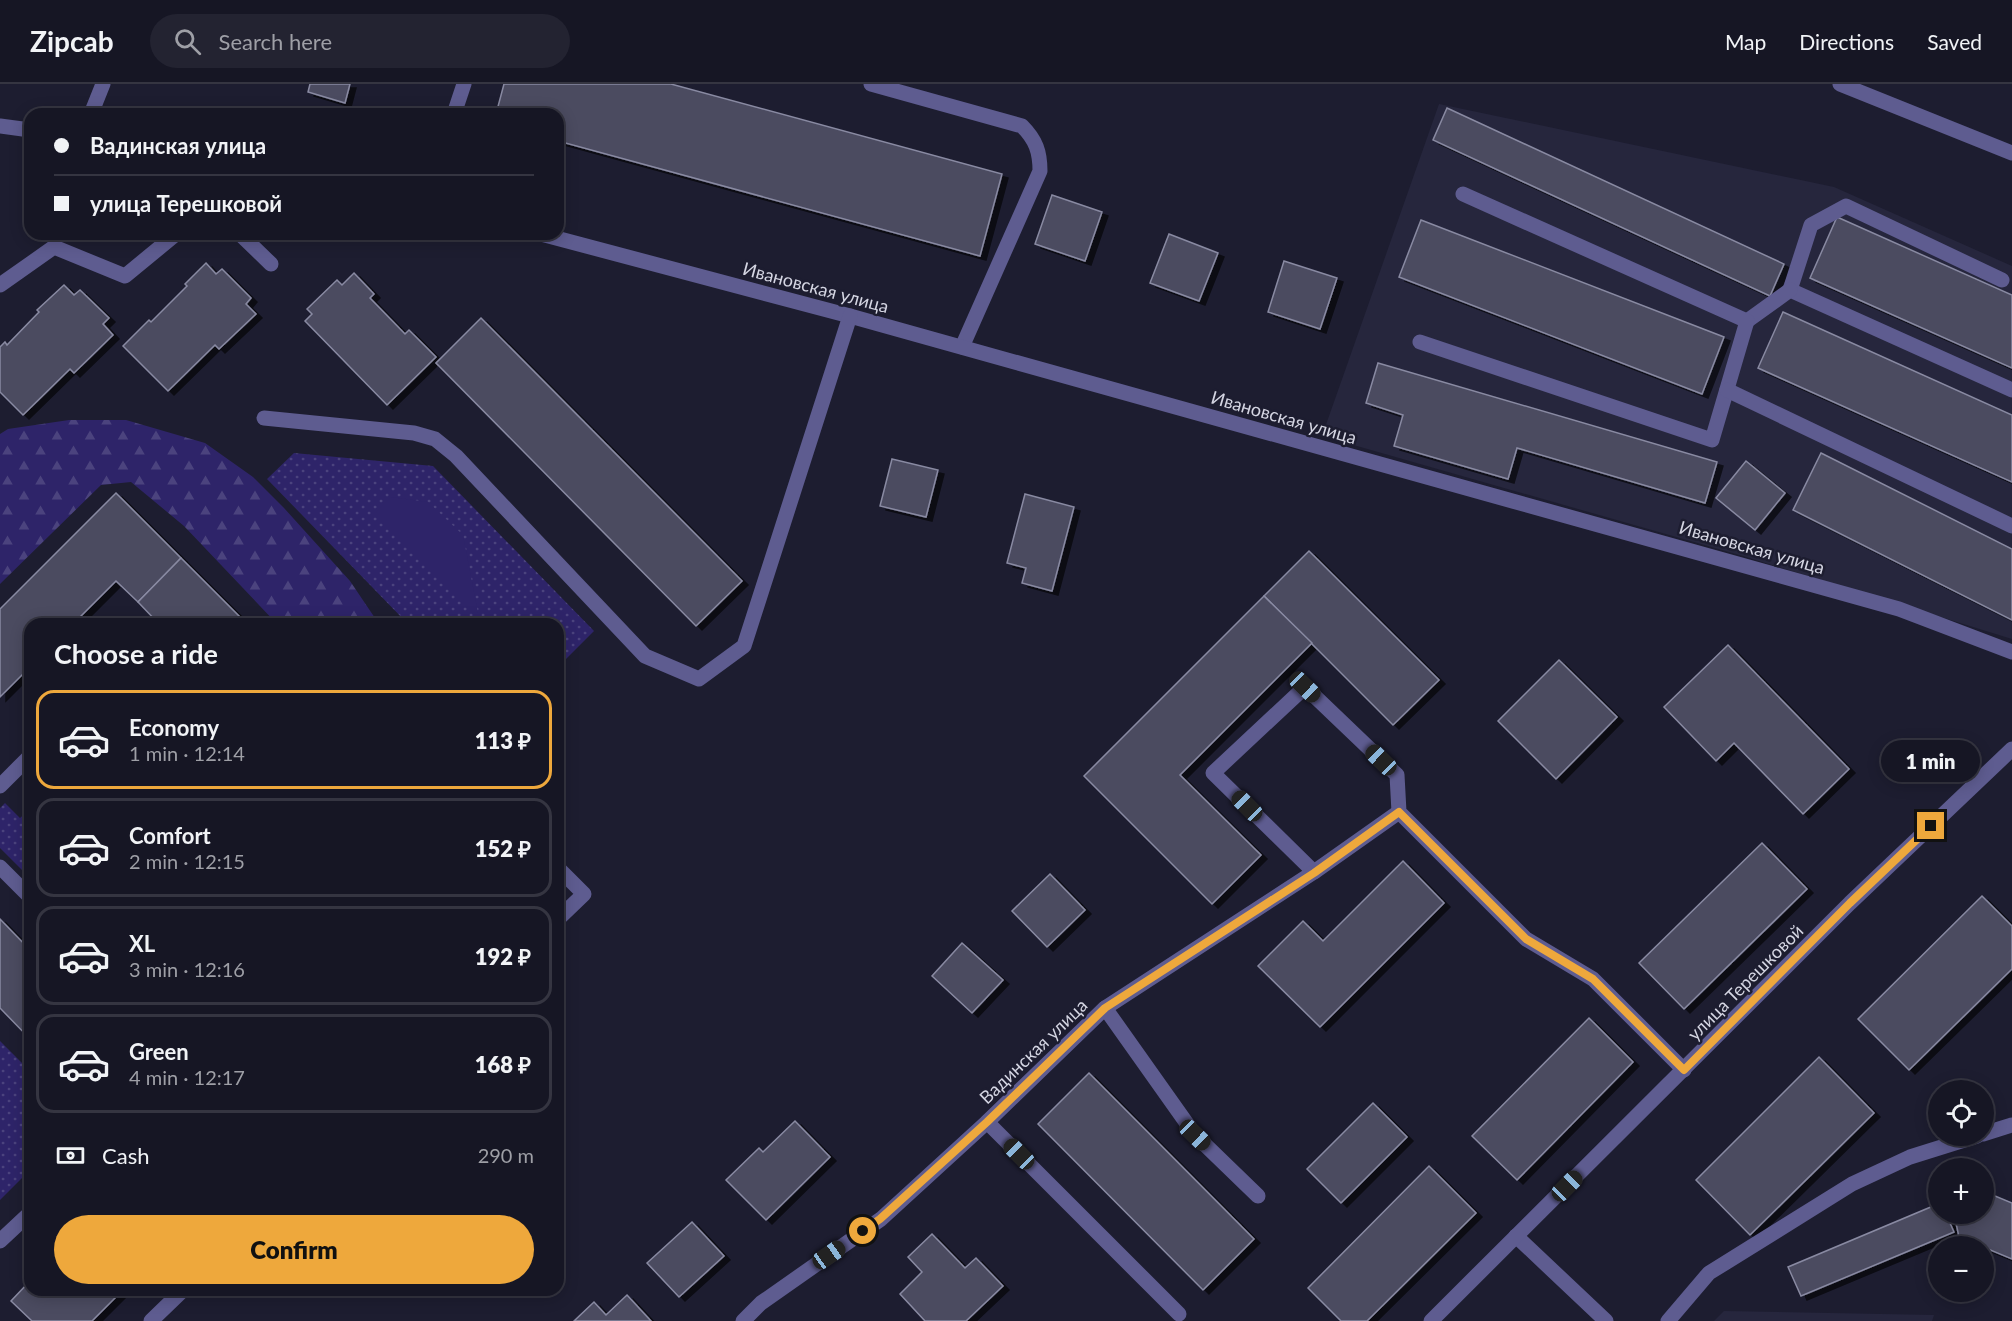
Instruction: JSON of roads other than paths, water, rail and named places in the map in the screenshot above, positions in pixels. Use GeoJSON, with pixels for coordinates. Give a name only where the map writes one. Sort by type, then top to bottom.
{"type":"FeatureCollection","features":[{"type":"Feature","properties":{"kind":"street"},"geometry":{"type":"LineString","coordinates":[[94,108],[103,84]]}},
{"type":"Feature","properties":{"kind":"street"},"geometry":{"type":"LineString","coordinates":[[456,108],[464,84]]}},
{"type":"Feature","properties":{"kind":"street"},"geometry":{"type":"LineString","coordinates":[[871,84],[1023,126],[1032,135],[1040,153],[1040,171],[962,347]]}},
{"type":"Feature","properties":{"kind":"street"},"geometry":{"type":"LineString","coordinates":[[1840,84],[2012,153]]}},
{"type":"Feature","properties":{"kind":"street"},"geometry":{"type":"LineString","coordinates":[[0,126],[24,129]]}},
{"type":"Feature","properties":{"kind":"street"},"geometry":{"type":"LineString","coordinates":[[1463,194],[1747,321]]}},
{"type":"Feature","properties":{"kind":"street"},"geometry":{"type":"LineString","coordinates":[[1420,342],[1712,440],[1747,321],[1790,290],[1811,225],[1846,206],[2002,280]]}},
{"type":"Feature","properties":{"kind":"street"},"geometry":{"type":"LineString","coordinates":[[0,285],[54,247],[125,276],[169,240]]}},
{"type":"Feature","properties":{"kind":"street"},"geometry":{"type":"LineString","coordinates":[[246,240],[271,264]]}},
{"type":"Feature","properties":{"kind":"street","name":"Ивановская улица"},"geometry":{"type":"LineString","coordinates":[[564,240],[850,316],[1899,609],[2012,652]]}},
{"type":"Feature","properties":{"kind":"street"},"geometry":{"type":"LineString","coordinates":[[1790,290],[2012,390]]}},
{"type":"Feature","properties":{"kind":"street"},"geometry":{"type":"LineString","coordinates":[[264,418],[414,433],[435,439],[456,456],[645,656],[699,679],[744,646],[850,316]]}},
{"type":"Feature","properties":{"kind":"street"},"geometry":{"type":"LineString","coordinates":[[1727,390],[2012,526]]}},
{"type":"Feature","properties":{"kind":"street"},"geometry":{"type":"LineString","coordinates":[[1314,873],[1213,773],[1305,687],[1397,775],[1399,812],[1526,939],[1593,979],[1684,1070]]}},
{"type":"Feature","properties":{"kind":"street","name":"улица Терешковой"},"geometry":{"type":"LineString","coordinates":[[1431,1321],[1850,903],[2012,749]]}},
{"type":"Feature","properties":{"kind":"street"},"geometry":{"type":"LineString","coordinates":[[0,786],[24,762]]}},
{"type":"Feature","properties":{"kind":"street","name":"Вадинская улица"},"geometry":{"type":"LineString","coordinates":[[743,1321],[761,1303],[880,1219],[987,1122],[1105,1008],[1314,873],[1399,812]]}},
{"type":"Feature","properties":{"kind":"street"},"geometry":{"type":"LineString","coordinates":[[0,867],[24,891]]}},
{"type":"Feature","properties":{"kind":"street"},"geometry":{"type":"LineString","coordinates":[[564,874],[584,894],[564,913]]}},
{"type":"Feature","properties":{"kind":"street"},"geometry":{"type":"LineString","coordinates":[[1105,1008],[1195,1135],[1258,1196]]}},
{"type":"Feature","properties":{"kind":"street"},"geometry":{"type":"LineString","coordinates":[[987,1122],[1179,1314]]}},
{"type":"Feature","properties":{"kind":"street"},"geometry":{"type":"LineString","coordinates":[[1994,1131],[2012,1125]]}},
{"type":"Feature","properties":{"kind":"street"},"geometry":{"type":"LineString","coordinates":[[1668,1321],[1709,1273],[1852,1184],[1910,1157],[1945,1146]]}},
{"type":"Feature","properties":{"kind":"street"},"geometry":{"type":"LineString","coordinates":[[0,1241],[24,1219]]}},
{"type":"Feature","properties":{"kind":"street"},"geometry":{"type":"LineString","coordinates":[[1516,1236],[1606,1321]]}},
{"type":"Feature","properties":{"kind":"street"},"geometry":{"type":"LineString","coordinates":[[151,1321],[177,1296]]}}]}
